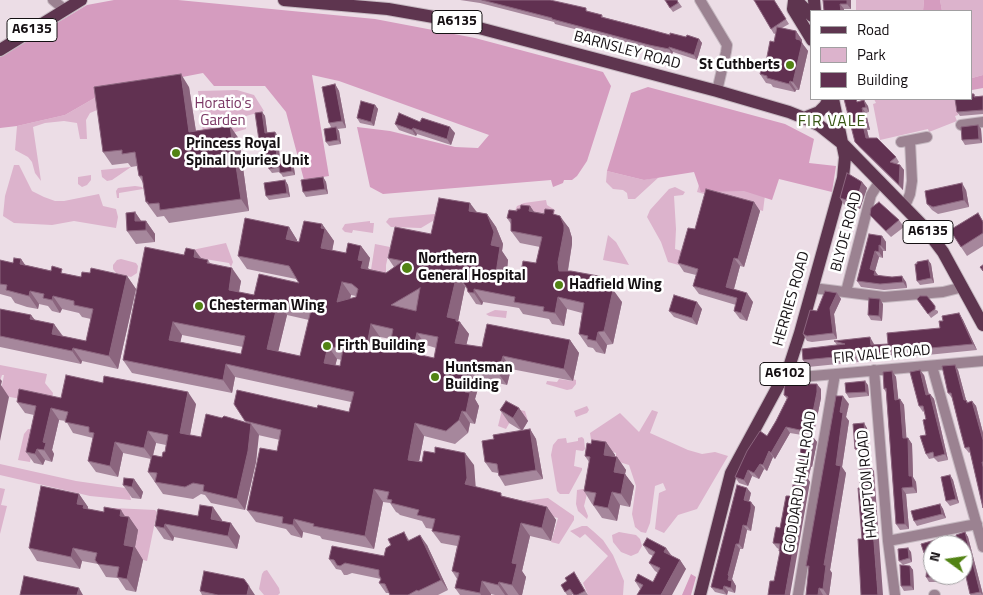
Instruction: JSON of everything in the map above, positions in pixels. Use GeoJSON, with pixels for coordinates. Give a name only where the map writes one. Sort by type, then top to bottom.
{"type":"FeatureCollection","features":[{"type":"Feature","properties":{"kind":"main road","name":"A6135"},"geometry":{"type":"LineString","coordinates":[[0,50],[81,0]]}},
{"type":"Feature","properties":{"kind":"main road","name":"BARNSLEY ROAD"},"geometry":{"type":"LineString","coordinates":[[284,0],[365,3],[445,19],[717,91],[804,118],[820,126],[844,145],[924,227],[943,252],[983,325]]}},
{"type":"Feature","properties":{"kind":"main road"},"geometry":{"type":"LineString","coordinates":[[810,14],[794,0],[793,9],[810,37]]}},
{"type":"Feature","properties":{"kind":"main road"},"geometry":{"type":"LineString","coordinates":[[804,118],[819,112],[830,100]]}},
{"type":"Feature","properties":{"kind":"main road","name":"A6102"},"geometry":{"type":"LineString","coordinates":[[831,100],[844,145]]}},
{"type":"Feature","properties":{"kind":"main road","name":"HERRIES ROAD"},"geometry":{"type":"LineString","coordinates":[[700,595],[731,473],[784,376],[800,333],[844,172],[844,145]]}},
{"type":"Feature","properties":{"kind":"street"},"geometry":{"type":"LineString","coordinates":[[53,0],[65,10]]}},
{"type":"Feature","properties":{"kind":"street"},"geometry":{"type":"LineString","coordinates":[[700,0],[726,45],[717,91]]}},
{"type":"Feature","properties":{"kind":"street"},"geometry":{"type":"LineString","coordinates":[[961,125],[983,122]]}},
{"type":"Feature","properties":{"kind":"street"},"geometry":{"type":"LineString","coordinates":[[905,206],[910,194],[912,181],[906,141],[927,138]]}},
{"type":"Feature","properties":{"kind":"street","name":"BLYDE ROAD"},"geometry":{"type":"LineString","coordinates":[[846,292],[871,195],[880,181]]}},
{"type":"Feature","properties":{"kind":"street"},"geometry":{"type":"LineString","coordinates":[[813,288],[870,296],[901,296],[954,290],[963,287]]}},
{"type":"Feature","properties":{"kind":"street","name":"FIR VALE ROAD"},"geometry":{"type":"LineString","coordinates":[[784,376],[790,378],[983,361]]}},
{"type":"Feature","properties":{"kind":"street"},"geometry":{"type":"LineString","coordinates":[[932,366],[983,546]]}},
{"type":"Feature","properties":{"kind":"street","name":"HAMPTON ROAD"},"geometry":{"type":"LineString","coordinates":[[874,370],[888,541],[895,595]]}},
{"type":"Feature","properties":{"kind":"street","name":"GODDARD HALL ROAD"},"geometry":{"type":"LineString","coordinates":[[798,595],[835,374]]}},
{"type":"Feature","properties":{"kind":"street"},"geometry":{"type":"LineString","coordinates":[[888,541],[977,524]]}},
{"type":"Feature","properties":{"kind":"green space"},"geometry":{"type":"Polygon","coordinates":[[[856,0],[924,0],[923,10],[856,10],[856,0]]]}},
{"type":"Feature","properties":{"kind":"green space"},"geometry":{"type":"Polygon","coordinates":[[[940,0],[983,0],[983,75],[973,78],[973,10],[942,10],[940,0]]]}},
{"type":"Feature","properties":{"kind":"green space","name":"Horatio's Garden"},"geometry":{"type":"Polygon","coordinates":[[[237,90],[254,95],[264,111],[246,116],[246,129],[204,141],[198,91],[237,90]]]}},
{"type":"Feature","properties":{"kind":"green space"},"geometry":{"type":"Polygon","coordinates":[[[105,92],[102,108],[90,113],[86,120],[87,139],[80,139],[77,123],[64,121],[45,123],[33,127],[41,181],[28,157],[15,150],[17,126],[65,115],[105,92]]]}},
{"type":"Feature","properties":{"kind":"green space"},"geometry":{"type":"Polygon","coordinates":[[[874,100],[957,100],[958,115],[955,116],[957,121],[929,132],[928,129],[880,140],[873,104],[876,103],[874,100]]]}},
{"type":"Feature","properties":{"kind":"green space"},"geometry":{"type":"Polygon","coordinates":[[[14,165],[19,165],[32,191],[55,201],[99,194],[103,206],[116,209],[118,217],[116,228],[74,221],[52,225],[14,223],[3,216],[5,196],[14,165]]]}},
{"type":"Feature","properties":{"kind":"green space"},"geometry":{"type":"Polygon","coordinates":[[[131,167],[112,180],[107,181],[102,177],[101,170],[131,167]]]}},
{"type":"Feature","properties":{"kind":"green space"},"geometry":{"type":"Polygon","coordinates":[[[607,171],[644,180],[659,177],[635,199],[628,199],[627,193],[623,190],[613,189],[606,182],[607,171]]]}},
{"type":"Feature","properties":{"kind":"green space"},"geometry":{"type":"Polygon","coordinates":[[[91,175],[91,180],[87,185],[82,187],[78,184],[78,177],[91,175]]]}},
{"type":"Feature","properties":{"kind":"green space"},"geometry":{"type":"Polygon","coordinates":[[[699,185],[766,187],[763,211],[697,192],[699,185]]]}},
{"type":"Feature","properties":{"kind":"green space"},"geometry":{"type":"Polygon","coordinates":[[[142,187],[143,189],[119,193],[119,198],[117,198],[116,191],[118,188],[142,187]]]}},
{"type":"Feature","properties":{"kind":"green space"},"geometry":{"type":"Polygon","coordinates":[[[675,187],[685,192],[683,195],[674,196],[675,249],[685,252],[682,266],[668,262],[661,242],[647,217],[650,210],[669,189],[675,187]]]}},
{"type":"Feature","properties":{"kind":"green space"},"geometry":{"type":"Polygon","coordinates":[[[546,200],[547,205],[555,210],[552,225],[514,213],[517,206],[524,203],[546,200]]]}},
{"type":"Feature","properties":{"kind":"green space"},"geometry":{"type":"Polygon","coordinates":[[[446,213],[421,228],[391,227],[386,222],[389,218],[446,213]]]}},
{"type":"Feature","properties":{"kind":"green space"},"geometry":{"type":"Polygon","coordinates":[[[370,221],[370,223],[374,223],[373,233],[353,230],[352,233],[345,232],[342,229],[345,224],[370,221]]]}},
{"type":"Feature","properties":{"kind":"green space"},"geometry":{"type":"Polygon","coordinates":[[[608,235],[616,242],[629,265],[603,260],[608,235]]]}},
{"type":"Feature","properties":{"kind":"green space"},"geometry":{"type":"Polygon","coordinates":[[[226,243],[233,262],[231,267],[229,263],[199,258],[192,250],[226,243]]]}},
{"type":"Feature","properties":{"kind":"green space"},"geometry":{"type":"Polygon","coordinates":[[[375,244],[390,247],[386,274],[371,270],[375,244]]]}},
{"type":"Feature","properties":{"kind":"green space"},"geometry":{"type":"Polygon","coordinates":[[[121,259],[136,263],[138,266],[137,273],[131,277],[116,273],[113,265],[117,260],[121,259]]]}},
{"type":"Feature","properties":{"kind":"green space"},"geometry":{"type":"Polygon","coordinates":[[[495,310],[507,311],[506,318],[486,314],[495,310]]]}},
{"type":"Feature","properties":{"kind":"green space"},"geometry":{"type":"Polygon","coordinates":[[[0,365],[47,374],[45,383],[53,393],[51,405],[0,395],[4,375],[2,375],[0,381],[0,365]]]}},
{"type":"Feature","properties":{"kind":"green space"},"geometry":{"type":"Polygon","coordinates":[[[559,379],[573,381],[573,379],[576,380],[576,384],[572,389],[567,390],[546,384],[547,381],[557,382],[559,379]]]}},
{"type":"Feature","properties":{"kind":"green space"},"geometry":{"type":"Polygon","coordinates":[[[587,406],[589,410],[587,413],[576,417],[574,411],[587,406]]]}},
{"type":"Feature","properties":{"kind":"green space"},"geometry":{"type":"Polygon","coordinates":[[[506,407],[525,411],[528,421],[515,413],[506,429],[498,426],[502,410],[506,407]]]}},
{"type":"Feature","properties":{"kind":"green space"},"geometry":{"type":"Polygon","coordinates":[[[652,410],[658,412],[650,433],[688,450],[702,454],[715,452],[728,456],[697,509],[678,515],[664,533],[655,529],[659,493],[666,490],[663,483],[655,486],[650,523],[646,533],[641,532],[635,527],[632,514],[636,486],[629,465],[616,461],[616,453],[592,446],[590,433],[620,413],[639,432],[652,410]]]}},
{"type":"Feature","properties":{"kind":"green space"},"geometry":{"type":"Polygon","coordinates":[[[28,429],[36,430],[30,462],[18,460],[24,434],[28,429]]]}},
{"type":"Feature","properties":{"kind":"green space"},"geometry":{"type":"Polygon","coordinates":[[[582,437],[585,449],[583,451],[576,450],[574,466],[582,468],[582,470],[569,494],[560,494],[557,491],[551,455],[553,445],[558,439],[566,438],[567,443],[578,441],[578,438],[582,437]]]}},
{"type":"Feature","properties":{"kind":"green space"},"geometry":{"type":"Polygon","coordinates":[[[0,464],[76,481],[125,488],[131,500],[90,496],[0,475],[0,464]]]}},
{"type":"Feature","properties":{"kind":"green space"},"geometry":{"type":"Polygon","coordinates":[[[0,488],[5,489],[1,505],[7,506],[0,534],[0,488]]]}},
{"type":"Feature","properties":{"kind":"green space"},"geometry":{"type":"Polygon","coordinates":[[[577,490],[586,490],[587,494],[584,506],[588,516],[587,519],[578,511],[576,504],[577,490]]]}},
{"type":"Feature","properties":{"kind":"green space"},"geometry":{"type":"Polygon","coordinates":[[[548,498],[574,516],[574,520],[559,544],[551,542],[558,518],[520,509],[522,501],[548,498]]]}},
{"type":"Feature","properties":{"kind":"green space"},"geometry":{"type":"Polygon","coordinates":[[[113,508],[155,510],[157,512],[147,561],[133,557],[111,519],[113,508]]]}},
{"type":"Feature","properties":{"kind":"green space"},"geometry":{"type":"Polygon","coordinates":[[[587,526],[603,540],[613,555],[624,581],[623,595],[588,595],[583,583],[608,556],[585,534],[580,538],[570,531],[587,526]]]}},
{"type":"Feature","properties":{"kind":"green space"},"geometry":{"type":"Polygon","coordinates":[[[619,532],[636,535],[640,539],[642,546],[638,553],[631,556],[621,552],[613,542],[612,535],[619,532]]]}},
{"type":"Feature","properties":{"kind":"green space"},"geometry":{"type":"Polygon","coordinates":[[[267,570],[279,588],[280,593],[278,595],[264,595],[259,589],[262,574],[267,570]]]}},
{"type":"Feature","properties":{"kind":"shaded area"},"geometry":{"type":"Polygon","coordinates":[[[114,0],[178,0],[375,19],[475,38],[603,72],[611,86],[587,161],[572,180],[564,180],[563,183],[553,187],[551,180],[383,194],[370,187],[357,127],[390,131],[455,147],[478,148],[489,135],[339,81],[312,75],[329,176],[304,180],[286,112],[265,86],[214,86],[203,73],[105,92],[65,115],[0,128],[0,57],[87,5],[114,0]]]}},
{"type":"Feature","properties":{"kind":"shaded area"},"geometry":{"type":"Polygon","coordinates":[[[924,0],[940,0],[942,10],[923,10],[924,0]]]}},
{"type":"Feature","properties":{"kind":"shaded area"},"geometry":{"type":"Polygon","coordinates":[[[983,75],[983,88],[973,90],[973,78],[983,75]]]}},
{"type":"Feature","properties":{"kind":"shaded area"},"geometry":{"type":"Polygon","coordinates":[[[648,87],[785,124],[814,139],[809,163],[836,166],[832,192],[779,179],[772,200],[744,191],[701,192],[694,172],[644,180],[607,171],[631,93],[648,87]]]}},
{"type":"Feature","properties":{"kind":"shaded area"},"geometry":{"type":"Polygon","coordinates":[[[691,574],[696,577],[691,595],[682,595],[691,574]]]}},
{"type":"Feature","properties":{"kind":"building"},"geometry":{"type":"Polygon","coordinates":[[[482,0],[550,0],[586,8],[586,11],[602,15],[601,17],[670,35],[670,33],[686,37],[687,35],[699,39],[694,55],[669,47],[669,49],[649,45],[482,0]]]}},
{"type":"Feature","properties":{"kind":"building"},"geometry":{"type":"Polygon","coordinates":[[[665,0],[677,0],[678,3],[670,8],[665,0]]]}},
{"type":"Feature","properties":{"kind":"building"},"geometry":{"type":"Polygon","coordinates":[[[754,0],[774,0],[786,19],[771,29],[754,0]]]}},
{"type":"Feature","properties":{"kind":"building"},"geometry":{"type":"Polygon","coordinates":[[[823,0],[847,0],[847,4],[840,4],[841,10],[824,10],[823,0]]]}},
{"type":"Feature","properties":{"kind":"building","name":"St Cuthberts"},"geometry":{"type":"Polygon","coordinates":[[[777,27],[796,31],[796,39],[802,43],[793,82],[790,81],[789,84],[760,74],[762,66],[765,67],[770,41],[774,42],[777,27]]]}},
{"type":"Feature","properties":{"kind":"building","name":"Princess Royal Spinal Injuries Unit"},"geometry":{"type":"Polygon","coordinates":[[[181,74],[189,132],[230,126],[241,199],[160,210],[159,203],[148,204],[146,202],[142,176],[139,176],[135,152],[122,154],[122,150],[103,152],[94,87],[181,74]]]}},
{"type":"Feature","properties":{"kind":"building"},"geometry":{"type":"Polygon","coordinates":[[[335,84],[342,121],[329,123],[322,87],[335,84]]]}},
{"type":"Feature","properties":{"kind":"building"},"geometry":{"type":"Polygon","coordinates":[[[973,94],[974,97],[983,96],[983,110],[957,112],[955,100],[973,100],[973,94]]]}},
{"type":"Feature","properties":{"kind":"building"},"geometry":{"type":"Polygon","coordinates":[[[844,100],[856,100],[857,102],[864,100],[866,107],[862,108],[866,125],[863,125],[866,138],[877,138],[896,157],[890,162],[900,165],[899,185],[855,142],[844,100]]]}},
{"type":"Feature","properties":{"kind":"building"},"geometry":{"type":"Polygon","coordinates":[[[361,101],[375,105],[371,122],[357,118],[361,101]]]}},
{"type":"Feature","properties":{"kind":"building"},"geometry":{"type":"Polygon","coordinates":[[[262,112],[265,133],[275,132],[277,159],[290,157],[292,171],[280,173],[279,167],[269,169],[265,147],[260,147],[255,113],[262,112]]]}},
{"type":"Feature","properties":{"kind":"building"},"geometry":{"type":"Polygon","coordinates":[[[399,113],[420,122],[422,118],[450,127],[447,139],[395,124],[399,113]]]}},
{"type":"Feature","properties":{"kind":"building"},"geometry":{"type":"Polygon","coordinates":[[[978,125],[979,139],[962,140],[961,127],[978,125]]]}},
{"type":"Feature","properties":{"kind":"building"},"geometry":{"type":"Polygon","coordinates":[[[336,127],[338,140],[326,142],[324,129],[336,127]]]}},
{"type":"Feature","properties":{"kind":"building"},"geometry":{"type":"Polygon","coordinates":[[[847,173],[862,182],[856,203],[840,198],[847,173]]]}},
{"type":"Feature","properties":{"kind":"building"},"geometry":{"type":"Polygon","coordinates":[[[323,177],[325,189],[303,192],[301,180],[323,177]]]}},
{"type":"Feature","properties":{"kind":"building"},"geometry":{"type":"Polygon","coordinates":[[[285,180],[287,193],[266,196],[264,183],[285,180]]]}},
{"type":"Feature","properties":{"kind":"building"},"geometry":{"type":"Polygon","coordinates":[[[962,183],[964,200],[933,207],[927,204],[925,191],[962,183]]]}},
{"type":"Feature","properties":{"kind":"building"},"geometry":{"type":"Polygon","coordinates":[[[706,189],[754,202],[738,259],[734,258],[726,287],[747,293],[741,313],[734,311],[737,298],[693,286],[698,269],[678,263],[688,228],[695,229],[706,189]]]}},
{"type":"Feature","properties":{"kind":"building"},"geometry":{"type":"Polygon","coordinates":[[[439,198],[470,203],[469,211],[487,214],[494,232],[491,245],[500,247],[496,273],[520,277],[523,261],[536,263],[542,237],[511,231],[511,219],[507,218],[509,210],[517,211],[521,205],[530,206],[529,211],[544,214],[545,209],[554,210],[553,214],[560,216],[564,225],[558,262],[559,271],[571,271],[604,277],[613,290],[604,331],[598,332],[596,341],[587,339],[588,336],[579,334],[584,303],[558,297],[555,313],[543,311],[544,307],[514,302],[515,297],[474,289],[474,293],[468,292],[457,274],[447,317],[460,322],[455,343],[482,347],[487,324],[570,340],[564,369],[503,356],[498,373],[484,370],[474,372],[471,375],[465,392],[470,393],[466,412],[462,411],[459,420],[446,431],[415,423],[408,460],[422,462],[424,451],[435,453],[435,447],[465,453],[467,478],[465,484],[501,493],[501,496],[547,507],[542,528],[521,523],[512,563],[517,564],[512,585],[499,582],[498,585],[482,581],[480,593],[455,588],[459,573],[452,571],[460,536],[432,531],[435,519],[417,515],[419,510],[391,503],[392,500],[387,499],[389,492],[374,489],[365,536],[313,526],[314,524],[294,519],[293,525],[282,523],[283,517],[247,510],[260,448],[277,451],[281,430],[245,421],[234,404],[237,390],[317,408],[318,405],[349,412],[354,392],[226,364],[223,380],[123,360],[145,247],[184,255],[186,248],[195,250],[194,257],[208,260],[207,263],[232,268],[229,290],[254,295],[259,274],[299,283],[289,266],[238,256],[245,218],[289,227],[286,239],[299,242],[304,221],[322,224],[321,228],[325,229],[321,248],[346,253],[348,243],[361,246],[358,260],[363,261],[361,268],[386,273],[403,261],[388,258],[395,227],[431,234],[439,198]],[[342,282],[337,302],[356,297],[358,289],[352,284],[342,282]],[[420,288],[391,305],[416,311],[420,288]],[[278,302],[267,349],[300,356],[311,310],[278,302]],[[173,322],[169,340],[241,354],[245,336],[173,322]],[[371,324],[367,345],[389,350],[393,329],[371,324]],[[417,333],[412,353],[434,358],[438,337],[417,333]],[[328,346],[324,363],[340,366],[343,349],[328,346]]]}},
{"type":"Feature","properties":{"kind":"building"},"geometry":{"type":"Polygon","coordinates":[[[879,202],[899,220],[886,231],[870,215],[871,208],[879,202]]]}},
{"type":"Feature","properties":{"kind":"building"},"geometry":{"type":"Polygon","coordinates":[[[135,212],[135,221],[146,221],[146,230],[127,231],[126,213],[135,212]]]}},
{"type":"Feature","properties":{"kind":"building"},"geometry":{"type":"Polygon","coordinates":[[[978,213],[983,222],[983,233],[961,247],[950,230],[978,213]]]}},
{"type":"Feature","properties":{"kind":"building"},"geometry":{"type":"Polygon","coordinates":[[[869,234],[882,236],[879,252],[875,251],[870,269],[875,271],[874,275],[902,276],[903,282],[880,284],[857,281],[869,234]]]}},
{"type":"Feature","properties":{"kind":"building"},"geometry":{"type":"Polygon","coordinates":[[[14,258],[21,259],[20,264],[51,271],[52,266],[62,269],[61,273],[81,277],[82,272],[90,273],[91,268],[127,276],[109,356],[73,348],[72,351],[0,336],[0,309],[31,315],[30,319],[54,324],[52,334],[86,341],[93,309],[74,305],[74,301],[53,296],[52,300],[43,298],[44,294],[30,291],[29,296],[6,290],[7,285],[0,284],[0,260],[13,263],[14,258]]]}},
{"type":"Feature","properties":{"kind":"building"},"geometry":{"type":"Polygon","coordinates":[[[928,260],[931,278],[917,281],[915,264],[928,260]]]}},
{"type":"Feature","properties":{"kind":"building"},"geometry":{"type":"Polygon","coordinates":[[[825,291],[837,293],[830,308],[833,333],[807,336],[803,334],[810,310],[817,311],[825,291]]]}},
{"type":"Feature","properties":{"kind":"building"},"geometry":{"type":"Polygon","coordinates":[[[674,295],[697,302],[692,318],[669,311],[674,295]]]}},
{"type":"Feature","properties":{"kind":"building"},"geometry":{"type":"Polygon","coordinates":[[[920,296],[927,296],[935,306],[935,309],[928,314],[917,299],[920,296]]]}},
{"type":"Feature","properties":{"kind":"building"},"geometry":{"type":"Polygon","coordinates":[[[869,298],[880,299],[879,316],[868,315],[869,298]]]}},
{"type":"Feature","properties":{"kind":"building"},"geometry":{"type":"Polygon","coordinates":[[[959,313],[973,344],[803,360],[802,349],[845,344],[834,341],[870,337],[871,345],[888,344],[887,333],[940,328],[939,321],[943,321],[942,316],[959,313]]]}},
{"type":"Feature","properties":{"kind":"building"},"geometry":{"type":"Polygon","coordinates":[[[955,365],[964,400],[967,403],[972,401],[983,440],[983,508],[969,447],[965,448],[951,393],[948,393],[942,366],[955,365]]]}},
{"type":"Feature","properties":{"kind":"building"},"geometry":{"type":"Polygon","coordinates":[[[920,370],[926,395],[930,394],[945,454],[934,457],[933,452],[926,454],[920,436],[926,435],[923,420],[926,419],[923,406],[919,406],[910,372],[920,370]]]}},
{"type":"Feature","properties":{"kind":"building"},"geometry":{"type":"Polygon","coordinates":[[[892,371],[895,400],[900,399],[903,438],[908,438],[909,476],[912,476],[913,487],[902,488],[905,524],[896,524],[886,388],[884,389],[883,372],[892,371]]]}},
{"type":"Feature","properties":{"kind":"building"},"geometry":{"type":"Polygon","coordinates":[[[66,375],[103,383],[104,376],[188,392],[180,433],[201,437],[206,414],[222,418],[224,416],[251,424],[248,451],[237,499],[203,491],[204,485],[193,483],[185,487],[155,482],[157,473],[148,472],[152,455],[162,457],[163,452],[165,452],[168,435],[148,431],[144,448],[115,442],[110,466],[88,461],[94,433],[89,432],[89,427],[65,422],[68,412],[51,408],[43,442],[46,443],[44,450],[37,449],[35,454],[26,452],[36,406],[17,402],[19,389],[61,398],[66,375]]]}},
{"type":"Feature","properties":{"kind":"building"},"geometry":{"type":"Polygon","coordinates":[[[794,380],[795,384],[817,384],[809,432],[786,427],[771,453],[769,451],[763,465],[760,464],[754,473],[748,470],[744,480],[735,477],[747,451],[760,431],[767,436],[776,421],[788,397],[784,395],[785,381],[794,380]]]}},
{"type":"Feature","properties":{"kind":"building"},"geometry":{"type":"Polygon","coordinates":[[[865,381],[866,392],[846,393],[845,383],[865,381]]]}},
{"type":"Feature","properties":{"kind":"building"},"geometry":{"type":"Polygon","coordinates":[[[836,396],[843,396],[840,412],[843,413],[836,465],[841,466],[824,565],[826,565],[823,589],[819,588],[818,595],[806,595],[809,566],[806,566],[836,396]]]}},
{"type":"Feature","properties":{"kind":"building"},"geometry":{"type":"Polygon","coordinates":[[[506,401],[519,408],[513,418],[500,410],[506,401]]]}},
{"type":"Feature","properties":{"kind":"building"},"geometry":{"type":"Polygon","coordinates":[[[864,423],[866,448],[855,449],[853,424],[864,423]]]}},
{"type":"Feature","properties":{"kind":"building"},"geometry":{"type":"Polygon","coordinates":[[[530,429],[536,470],[499,476],[497,464],[485,462],[482,441],[494,439],[493,435],[530,429]]]}},
{"type":"Feature","properties":{"kind":"building"},"geometry":{"type":"Polygon","coordinates":[[[802,435],[812,436],[808,461],[803,476],[806,477],[785,595],[768,595],[770,581],[774,581],[780,551],[780,544],[773,543],[776,527],[780,528],[786,496],[791,496],[796,469],[799,469],[802,435]]]}},
{"type":"Feature","properties":{"kind":"building"},"geometry":{"type":"Polygon","coordinates":[[[592,440],[606,442],[604,455],[617,457],[614,472],[625,474],[621,494],[612,492],[608,508],[593,505],[596,493],[584,491],[590,457],[585,456],[587,443],[591,444],[592,440]]]}},
{"type":"Feature","properties":{"kind":"building"},"geometry":{"type":"Polygon","coordinates":[[[868,463],[878,595],[861,595],[858,539],[862,539],[858,488],[860,488],[859,464],[868,463]]]}},
{"type":"Feature","properties":{"kind":"building"},"geometry":{"type":"Polygon","coordinates":[[[950,475],[956,499],[946,501],[941,477],[950,475]]]}},
{"type":"Feature","properties":{"kind":"building"},"geometry":{"type":"Polygon","coordinates":[[[124,478],[134,479],[132,487],[123,485],[124,478]]]}},
{"type":"Feature","properties":{"kind":"building"},"geometry":{"type":"Polygon","coordinates":[[[737,485],[747,488],[744,500],[751,502],[751,509],[747,526],[743,525],[739,544],[736,544],[728,575],[728,580],[732,581],[731,588],[724,586],[723,590],[711,587],[737,485]]]}},
{"type":"Feature","properties":{"kind":"building"},"geometry":{"type":"Polygon","coordinates":[[[41,486],[79,494],[77,504],[84,505],[83,508],[104,512],[104,507],[121,510],[120,516],[129,517],[124,545],[134,547],[127,579],[117,577],[119,567],[98,564],[95,560],[97,553],[73,548],[71,557],[29,548],[41,486]]]}},
{"type":"Feature","properties":{"kind":"building"},"geometry":{"type":"Polygon","coordinates":[[[940,504],[942,514],[914,521],[911,511],[940,504]]]}},
{"type":"Feature","properties":{"kind":"building"},"geometry":{"type":"Polygon","coordinates":[[[200,505],[213,507],[211,519],[231,523],[228,536],[165,524],[164,528],[155,526],[158,509],[198,516],[200,505]]]}},
{"type":"Feature","properties":{"kind":"building"},"geometry":{"type":"Polygon","coordinates":[[[404,532],[408,541],[420,535],[441,580],[408,595],[390,595],[385,584],[379,583],[381,579],[379,570],[345,563],[340,566],[334,560],[329,559],[332,546],[384,556],[386,548],[391,545],[388,539],[404,532]]]}},
{"type":"Feature","properties":{"kind":"building"},"geometry":{"type":"Polygon","coordinates":[[[647,538],[666,548],[664,552],[680,560],[661,595],[637,595],[643,585],[635,581],[638,574],[653,582],[660,568],[649,563],[655,552],[643,545],[647,538]]]}},
{"type":"Feature","properties":{"kind":"building"},"geometry":{"type":"Polygon","coordinates":[[[908,548],[909,558],[899,561],[898,549],[908,548]]]}},
{"type":"Feature","properties":{"kind":"building"},"geometry":{"type":"Polygon","coordinates":[[[973,564],[980,592],[970,594],[968,585],[973,585],[973,564]]]}},
{"type":"Feature","properties":{"kind":"building"},"geometry":{"type":"Polygon","coordinates":[[[900,565],[910,566],[911,586],[901,586],[900,565]]]}},
{"type":"Feature","properties":{"kind":"building"},"geometry":{"type":"Polygon","coordinates":[[[204,571],[244,579],[249,586],[247,595],[218,595],[200,591],[204,571]]]}},
{"type":"Feature","properties":{"kind":"building"},"geometry":{"type":"Polygon","coordinates":[[[574,572],[585,591],[577,595],[574,595],[570,589],[565,592],[561,585],[567,581],[565,578],[574,572]]]}},
{"type":"Feature","properties":{"kind":"building"},"geometry":{"type":"Polygon","coordinates":[[[24,576],[79,588],[77,595],[20,595],[24,576]]]}},
{"type":"Feature","properties":{"kind":"place","name":"St Cuthberts"},"geometry":{"type":"Point","coordinates":[790,65]}},
{"type":"Feature","properties":{"kind":"place","name":"Princess Royal Spinal Injuries Unit"},"geometry":{"type":"Point","coordinates":[176,153]}},
{"type":"Feature","properties":{"kind":"place","name":"Northern General Hospital"},"geometry":{"type":"Point","coordinates":[407,268]}},
{"type":"Feature","properties":{"kind":"place","name":"Hadfield Wing"},"geometry":{"type":"Point","coordinates":[559,285]}},
{"type":"Feature","properties":{"kind":"place","name":"Chesterman Wing"},"geometry":{"type":"Point","coordinates":[199,306]}},
{"type":"Feature","properties":{"kind":"place","name":"Firth Building"},"geometry":{"type":"Point","coordinates":[327,346]}},
{"type":"Feature","properties":{"kind":"place","name":"Huntsman Building"},"geometry":{"type":"Point","coordinates":[435,377]}},
{"type":"Feature","properties":{"kind":"district","name":"FIR VALE"},"geometry":{"type":"Point","coordinates":[832,122]}}]}
